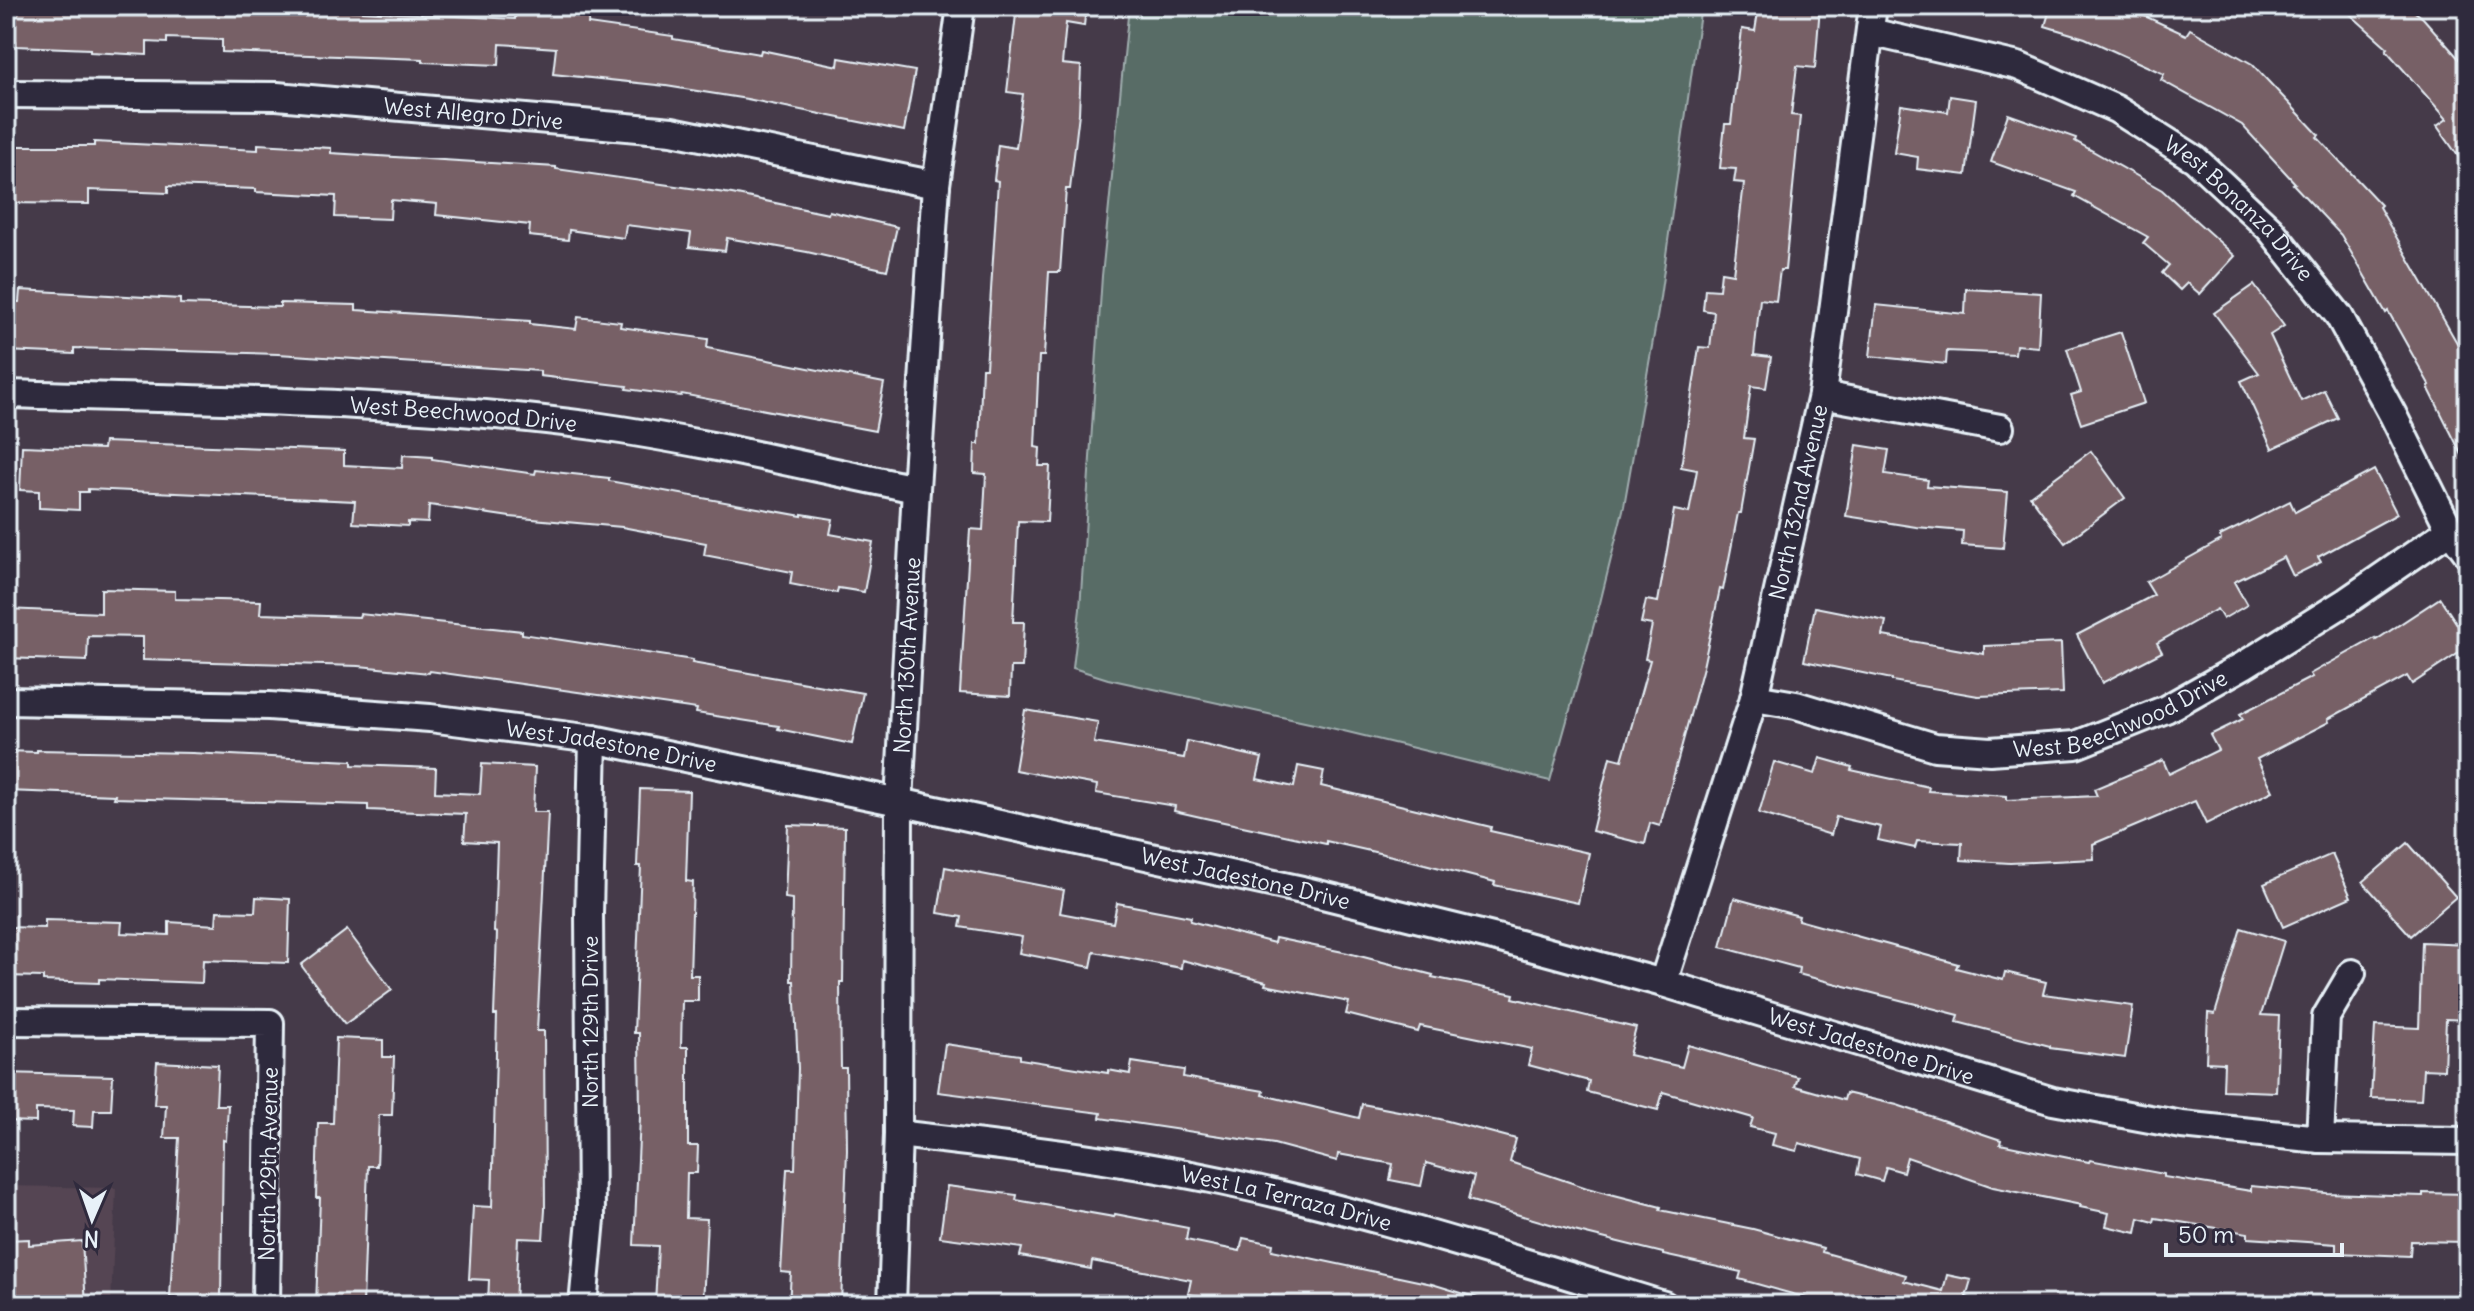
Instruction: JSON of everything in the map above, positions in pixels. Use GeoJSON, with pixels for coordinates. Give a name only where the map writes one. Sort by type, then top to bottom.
{"type":"FeatureCollection","features":[{"type":"Feature","properties":{"kind":"street","name":"North 130th Avenue"},"geometry":{"type":"LineString","coordinates":[[892,1305],[898,1134],[899,802],[936,185],[961,6]]}},
{"type":"Feature","properties":{"kind":"street","name":"North 132nd Avenue"},"geometry":{"type":"LineString","coordinates":[[1663,983],[1754,698],[1822,395],[1872,19]]}},
{"type":"Feature","properties":{"kind":"street","name":"West Bonanza Drive"},"geometry":{"type":"LineString","coordinates":[[1872,19],[2018,66],[2116,109],[2195,159],[2270,229],[2339,316],[2450,530],[2468,554]]}},
{"type":"Feature","properties":{"kind":"street","name":"West Allegro Drive"},"geometry":{"type":"LineString","coordinates":[[6,94],[277,96],[672,131],[936,185]]}},
{"type":"Feature","properties":{"kind":"street","name":"West Beechwood Drive"},"geometry":{"type":"LineString","coordinates":[[6,394],[265,399],[454,411],[595,427],[765,457],[916,489]]}},
{"type":"Feature","properties":{"kind":"street"},"geometry":{"type":"LineString","coordinates":[[1822,395],[2000,428]]}},
{"type":"Feature","properties":{"kind":"street","name":"West Beechwood Drive"},"geometry":{"type":"LineString","coordinates":[[1754,698],[1809,709],[1935,747],[1990,751],[2076,745],[2166,709],[2244,665],[2347,601],[2450,530]]}},
{"type":"Feature","properties":{"kind":"street","name":"West Jadestone Drive"},"geometry":{"type":"LineString","coordinates":[[6,701],[269,706],[430,718],[593,739],[1302,890],[1497,938],[1663,983],[2053,1101],[2182,1125],[2320,1139],[2468,1141]]}},
{"type":"Feature","properties":{"kind":"street","name":"North 129th Drive"},"geometry":{"type":"LineString","coordinates":[[583,1305],[591,1219],[589,914],[593,739]]}},
{"type":"Feature","properties":{"kind":"street"},"geometry":{"type":"LineString","coordinates":[[2320,1139],[2326,1017],[2352,973]]}},
{"type":"Feature","properties":{"kind":"street","name":"North 129th Avenue"},"geometry":{"type":"LineString","coordinates":[[6,1021],[270,1023],[266,1305]]}},
{"type":"Feature","properties":{"kind":"street","name":"West La Terraza Drive"},"geometry":{"type":"LineString","coordinates":[[898,1134],[1040,1151],[1238,1184],[1415,1230],[1664,1305]]}},
{"type":"Feature","properties":{"kind":"shaded area"},"geometry":{"type":"Polygon","coordinates":[[[6,1186],[116,1188],[111,1305],[6,1305],[6,1186]]]}},
{"type":"Feature","properties":{"kind":"green space"},"geometry":{"type":"Polygon","coordinates":[[[1129,6],[1701,6],[1658,312],[1624,506],[1550,781],[1323,726],[1108,679],[1073,668],[1080,609],[1102,276],[1129,6]]]}},
{"type":"Feature","properties":{"kind":"building"},"geometry":{"type":"Polygon","coordinates":[[[6,6],[339,6],[339,10],[515,19],[516,6],[590,6],[588,24],[673,36],[673,39],[760,54],[761,50],[838,66],[839,58],[915,71],[904,131],[747,99],[666,86],[553,74],[556,48],[500,44],[499,65],[423,62],[423,59],[222,52],[222,40],[167,38],[167,43],[147,42],[147,55],[16,46],[16,41],[6,40],[6,6]]]}},
{"type":"Feature","properties":{"kind":"building"},"geometry":{"type":"Polygon","coordinates":[[[1017,6],[1086,6],[1084,26],[1066,23],[1062,64],[1081,66],[1079,113],[1070,189],[1066,189],[1060,272],[1049,272],[1044,356],[1039,356],[1035,447],[1040,448],[1039,466],[1050,466],[1047,522],[1018,521],[1013,622],[1024,622],[1022,667],[1011,667],[1010,696],[960,693],[970,529],[983,530],[986,474],[974,473],[975,444],[979,444],[982,368],[986,368],[998,181],[994,180],[998,145],[1016,148],[1023,94],[1007,92],[1017,6]]]}},
{"type":"Feature","properties":{"kind":"building"},"geometry":{"type":"Polygon","coordinates":[[[1759,6],[1820,6],[1815,68],[1797,66],[1791,115],[1800,116],[1785,270],[1780,270],[1776,301],[1760,299],[1754,355],[1771,357],[1766,388],[1751,386],[1744,438],[1754,439],[1741,513],[1738,513],[1723,590],[1720,589],[1703,667],[1660,826],[1650,823],[1645,844],[1592,831],[1610,757],[1622,760],[1650,660],[1645,659],[1652,625],[1641,623],[1646,600],[1658,602],[1674,510],[1689,513],[1697,470],[1681,467],[1699,347],[1710,348],[1714,312],[1703,310],[1705,289],[1719,290],[1721,272],[1733,274],[1744,183],[1734,182],[1736,169],[1720,168],[1725,124],[1731,124],[1742,29],[1755,31],[1759,6]]]}},
{"type":"Feature","properties":{"kind":"building"},"geometry":{"type":"Polygon","coordinates":[[[2051,6],[2123,6],[2186,35],[2190,29],[2252,64],[2319,135],[2317,137],[2381,205],[2379,207],[2468,362],[2468,467],[2430,386],[2388,311],[2386,313],[2341,235],[2295,183],[2242,125],[2161,80],[2164,74],[2085,38],[2045,26],[2051,6]]]}},
{"type":"Feature","properties":{"kind":"building"},"geometry":{"type":"Polygon","coordinates":[[[2341,6],[2407,6],[2423,18],[2468,69],[2468,170],[2437,126],[2447,119],[2386,50],[2388,48],[2341,6]]]}},
{"type":"Feature","properties":{"kind":"building"},"geometry":{"type":"Polygon","coordinates":[[[1950,96],[1976,100],[1966,175],[1917,169],[1918,157],[1894,153],[1901,105],[1948,112],[1950,96]]]}},
{"type":"Feature","properties":{"kind":"building"},"geometry":{"type":"Polygon","coordinates":[[[2008,114],[2076,138],[2075,141],[2162,190],[2235,256],[2200,294],[2187,283],[2180,290],[2162,273],[2169,265],[2143,243],[2148,237],[2074,196],[2076,192],[1991,162],[2008,114]]]}},
{"type":"Feature","properties":{"kind":"building"},"geometry":{"type":"Polygon","coordinates":[[[94,142],[258,150],[258,144],[331,148],[331,153],[556,167],[732,194],[828,214],[829,211],[897,227],[887,270],[727,238],[725,251],[689,247],[691,233],[626,225],[624,238],[569,230],[568,240],[529,236],[530,225],[436,215],[437,204],[391,200],[390,219],[335,217],[336,196],[256,192],[256,189],[168,186],[168,193],[89,190],[89,204],[6,203],[6,146],[94,146],[94,142]]]}},
{"type":"Feature","properties":{"kind":"building"},"geometry":{"type":"Polygon","coordinates":[[[2254,285],[2284,326],[2270,335],[2301,401],[2324,390],[2338,418],[2272,449],[2241,381],[2259,373],[2214,313],[2254,285]]]}},
{"type":"Feature","properties":{"kind":"building"},"geometry":{"type":"Polygon","coordinates":[[[1966,289],[2041,293],[2038,347],[2016,345],[2015,354],[1947,351],[1946,364],[1870,356],[1876,305],[1965,314],[1966,289]]]}},
{"type":"Feature","properties":{"kind":"building"},"geometry":{"type":"Polygon","coordinates":[[[20,290],[180,299],[180,304],[280,307],[280,303],[356,305],[356,310],[530,321],[530,324],[576,329],[578,317],[621,322],[620,327],[708,339],[707,348],[884,383],[875,431],[682,394],[540,376],[540,371],[278,354],[74,348],[74,354],[6,351],[6,302],[19,302],[20,290]]]}},
{"type":"Feature","properties":{"kind":"building"},"geometry":{"type":"Polygon","coordinates":[[[2121,332],[2144,403],[2081,424],[2071,395],[2081,392],[2067,349],[2121,332]]]}},
{"type":"Feature","properties":{"kind":"building"},"geometry":{"type":"Polygon","coordinates":[[[104,442],[344,451],[344,465],[402,468],[403,455],[432,457],[535,474],[536,470],[609,478],[609,481],[833,519],[830,534],[873,542],[864,592],[838,588],[837,593],[790,584],[792,572],[704,555],[706,543],[622,527],[510,517],[429,505],[428,523],[408,522],[408,526],[353,523],[355,501],[88,489],[88,492],[79,492],[79,510],[39,508],[39,491],[20,490],[22,446],[103,449],[104,442]]]}},
{"type":"Feature","properties":{"kind":"building"},"geometry":{"type":"Polygon","coordinates":[[[1857,445],[1889,450],[1885,474],[1928,480],[1927,486],[2008,492],[2003,548],[1962,545],[1963,531],[1846,516],[1857,445]]]}},
{"type":"Feature","properties":{"kind":"building"},"geometry":{"type":"Polygon","coordinates":[[[2091,451],[2125,498],[2065,543],[2030,496],[2091,451]]]}},
{"type":"Feature","properties":{"kind":"building"},"geometry":{"type":"Polygon","coordinates":[[[2374,470],[2397,514],[2318,557],[2321,562],[2293,576],[2284,557],[2234,582],[2247,605],[2223,619],[2217,609],[2157,643],[2162,652],[2102,683],[2077,635],[2154,595],[2146,582],[2221,540],[2220,536],[2290,501],[2295,512],[2374,470]]]}},
{"type":"Feature","properties":{"kind":"building"},"geometry":{"type":"Polygon","coordinates":[[[101,589],[175,591],[175,599],[261,601],[260,614],[359,617],[360,614],[522,631],[522,634],[693,660],[692,663],[863,693],[852,744],[778,729],[779,726],[696,713],[697,709],[430,671],[143,660],[143,637],[88,636],[87,661],[6,658],[6,609],[101,613],[101,589]]]}},
{"type":"Feature","properties":{"kind":"building"},"geometry":{"type":"Polygon","coordinates":[[[2440,598],[2468,641],[2468,647],[2412,684],[2407,676],[2328,719],[2329,722],[2257,759],[2273,791],[2206,824],[2195,801],[2093,844],[2094,859],[2010,863],[1961,860],[1962,843],[1917,841],[1915,848],[1878,840],[1881,827],[1836,817],[1831,835],[1759,813],[1774,762],[1815,774],[1820,758],[1852,767],[1851,770],[1929,787],[1928,791],[2007,796],[2007,800],[2097,796],[2094,789],[2163,760],[2169,774],[2218,750],[2210,735],[2243,719],[2240,714],[2376,640],[2440,598]]]}},
{"type":"Feature","properties":{"kind":"building"},"geometry":{"type":"Polygon","coordinates":[[[1815,607],[1886,621],[1883,636],[1984,654],[1984,646],[2061,643],[2063,693],[1978,696],[1804,661],[1815,607]]]}},
{"type":"Feature","properties":{"kind":"building"},"geometry":{"type":"Polygon","coordinates":[[[1025,710],[1098,722],[1094,743],[1184,758],[1187,741],[1262,758],[1257,779],[1294,787],[1298,766],[1324,771],[1321,786],[1491,827],[1490,831],[1589,853],[1578,903],[1494,885],[1495,882],[1401,858],[1174,811],[1175,806],[1096,793],[1097,785],[1015,770],[1025,710]]]}},
{"type":"Feature","properties":{"kind":"building"},"geometry":{"type":"Polygon","coordinates":[[[6,751],[192,753],[436,768],[435,792],[480,794],[482,764],[535,767],[533,812],[548,812],[537,1031],[544,1031],[545,1210],[543,1239],[518,1238],[515,1305],[488,1305],[489,1280],[469,1279],[473,1206],[492,1207],[497,843],[464,841],[466,814],[368,810],[368,805],[114,798],[115,795],[6,791],[6,751]]]}},
{"type":"Feature","properties":{"kind":"building"},"geometry":{"type":"Polygon","coordinates":[[[640,789],[689,791],[686,881],[693,882],[690,975],[698,975],[698,1001],[682,1001],[681,1047],[688,1047],[688,1146],[698,1146],[697,1173],[687,1173],[686,1218],[707,1219],[703,1305],[655,1305],[658,1246],[634,1245],[640,1117],[639,1033],[634,1033],[641,866],[637,866],[640,789]]]}},
{"type":"Feature","properties":{"kind":"building"},"geometry":{"type":"Polygon","coordinates":[[[788,825],[845,827],[843,982],[840,982],[841,1068],[846,1068],[847,1150],[841,1305],[789,1305],[791,1273],[781,1272],[787,1169],[795,1169],[798,1068],[794,981],[791,981],[792,899],[785,898],[788,825]]]}},
{"type":"Feature","properties":{"kind":"building"},"geometry":{"type":"Polygon","coordinates":[[[2408,843],[2456,897],[2411,936],[2363,882],[2408,843]]]}},
{"type":"Feature","properties":{"kind":"building"},"geometry":{"type":"Polygon","coordinates":[[[2332,854],[2351,897],[2283,927],[2264,884],[2332,854]]]}},
{"type":"Feature","properties":{"kind":"building"},"geometry":{"type":"Polygon","coordinates":[[[945,867],[1064,890],[1060,913],[1113,923],[1117,903],[1191,917],[1190,921],[1274,943],[1275,938],[1348,953],[1432,977],[1514,994],[1513,998],[1636,1028],[1629,1055],[1682,1067],[1688,1045],[1798,1077],[1795,1086],[1844,1100],[1846,1093],[1897,1105],[2001,1140],[2000,1144],[2251,1191],[2251,1186],[2326,1193],[2468,1194],[2468,1242],[2411,1241],[2410,1256],[2336,1253],[2336,1244],[2248,1238],[2248,1233],[2155,1218],[2154,1222],[2139,1218],[2136,1233],[2106,1226],[2109,1213],[1993,1187],[1907,1157],[1903,1172],[1886,1167],[1882,1181],[1857,1174],[1860,1159],[1799,1143],[1797,1151],[1772,1145],[1775,1133],[1750,1127],[1753,1118],[1663,1092],[1658,1110],[1587,1092],[1589,1081],[1528,1065],[1532,1049],[1420,1026],[1418,1032],[1346,1014],[1349,1002],[1265,985],[1266,982],[1182,960],[1181,968],[1094,952],[1091,967],[1019,953],[1022,937],[960,927],[962,917],[938,913],[945,867]]]}},
{"type":"Feature","properties":{"kind":"building"},"geometry":{"type":"Polygon","coordinates":[[[256,897],[290,899],[288,963],[203,960],[202,983],[99,979],[99,983],[43,981],[43,977],[6,976],[6,927],[45,928],[45,920],[122,922],[121,933],[169,935],[169,922],[216,925],[217,911],[255,912],[256,897]]]}},
{"type":"Feature","properties":{"kind":"building"},"geometry":{"type":"Polygon","coordinates":[[[1734,898],[1799,916],[1798,920],[1958,964],[1956,968],[2003,980],[2005,972],[2046,982],[2043,994],[2133,1006],[2125,1058],[2050,1048],[1957,1022],[1959,1015],[1798,974],[1799,968],[1721,947],[1734,898]]]}},
{"type":"Feature","properties":{"kind":"building"},"geometry":{"type":"Polygon","coordinates":[[[2241,928],[2284,941],[2261,1015],[2279,1016],[2276,1092],[2223,1090],[2224,1063],[2206,1062],[2208,1013],[2215,1014],[2241,928]]]}},
{"type":"Feature","properties":{"kind":"building"},"geometry":{"type":"Polygon","coordinates":[[[347,930],[392,990],[345,1024],[301,965],[347,930]]]}},
{"type":"Feature","properties":{"kind":"building"},"geometry":{"type":"Polygon","coordinates":[[[2422,942],[2468,944],[2468,1020],[2446,1019],[2444,1070],[2423,1069],[2421,1100],[2371,1098],[2375,1026],[2419,1028],[2422,942]]]}},
{"type":"Feature","properties":{"kind":"building"},"geometry":{"type":"Polygon","coordinates":[[[336,1038],[383,1040],[383,1057],[394,1057],[392,1115],[379,1115],[377,1166],[368,1166],[363,1305],[316,1305],[320,1198],[316,1198],[318,1123],[333,1123],[336,1038]]]}},
{"type":"Feature","properties":{"kind":"building"},"geometry":{"type":"Polygon","coordinates":[[[945,1044],[1108,1073],[1108,1070],[1130,1074],[1132,1062],[1184,1070],[1183,1077],[1264,1091],[1263,1095],[1359,1118],[1362,1104],[1440,1119],[1516,1139],[1510,1162],[1587,1188],[1661,1207],[1660,1210],[1753,1229],[1823,1248],[1822,1252],[1906,1275],[1904,1281],[1943,1291],[1947,1275],[1971,1280],[1966,1297],[1973,1299],[1972,1305],[1820,1305],[1821,1302],[1739,1279],[1741,1272],[1663,1255],[1468,1200],[1474,1176],[1426,1163],[1421,1186],[1390,1180],[1393,1164],[1338,1154],[1337,1161],[1274,1144],[1100,1118],[1101,1113],[938,1092],[945,1044]]]}},
{"type":"Feature","properties":{"kind":"building"},"geometry":{"type":"Polygon","coordinates":[[[157,1062],[218,1065],[216,1105],[228,1105],[226,1141],[223,1140],[221,1299],[170,1297],[179,1138],[164,1138],[166,1105],[154,1105],[157,1062]]]}},
{"type":"Feature","properties":{"kind":"building"},"geometry":{"type":"Polygon","coordinates":[[[6,1073],[113,1076],[111,1110],[94,1110],[93,1127],[73,1126],[74,1110],[36,1109],[36,1122],[6,1121],[6,1073]]]}},
{"type":"Feature","properties":{"kind":"building"},"geometry":{"type":"Polygon","coordinates":[[[947,1186],[1017,1195],[1016,1200],[1188,1228],[1186,1240],[1240,1251],[1243,1238],[1273,1244],[1272,1250],[1432,1284],[1481,1299],[1480,1305],[1322,1305],[1264,1294],[1261,1305],[1211,1305],[1212,1298],[1188,1294],[1191,1280],[1092,1261],[1091,1269],[1020,1256],[1022,1248],[940,1237],[947,1186]]]}},
{"type":"Feature","properties":{"kind":"building"},"geometry":{"type":"Polygon","coordinates":[[[29,1239],[29,1245],[82,1241],[86,1305],[6,1305],[6,1240],[29,1239]]]}}]}
